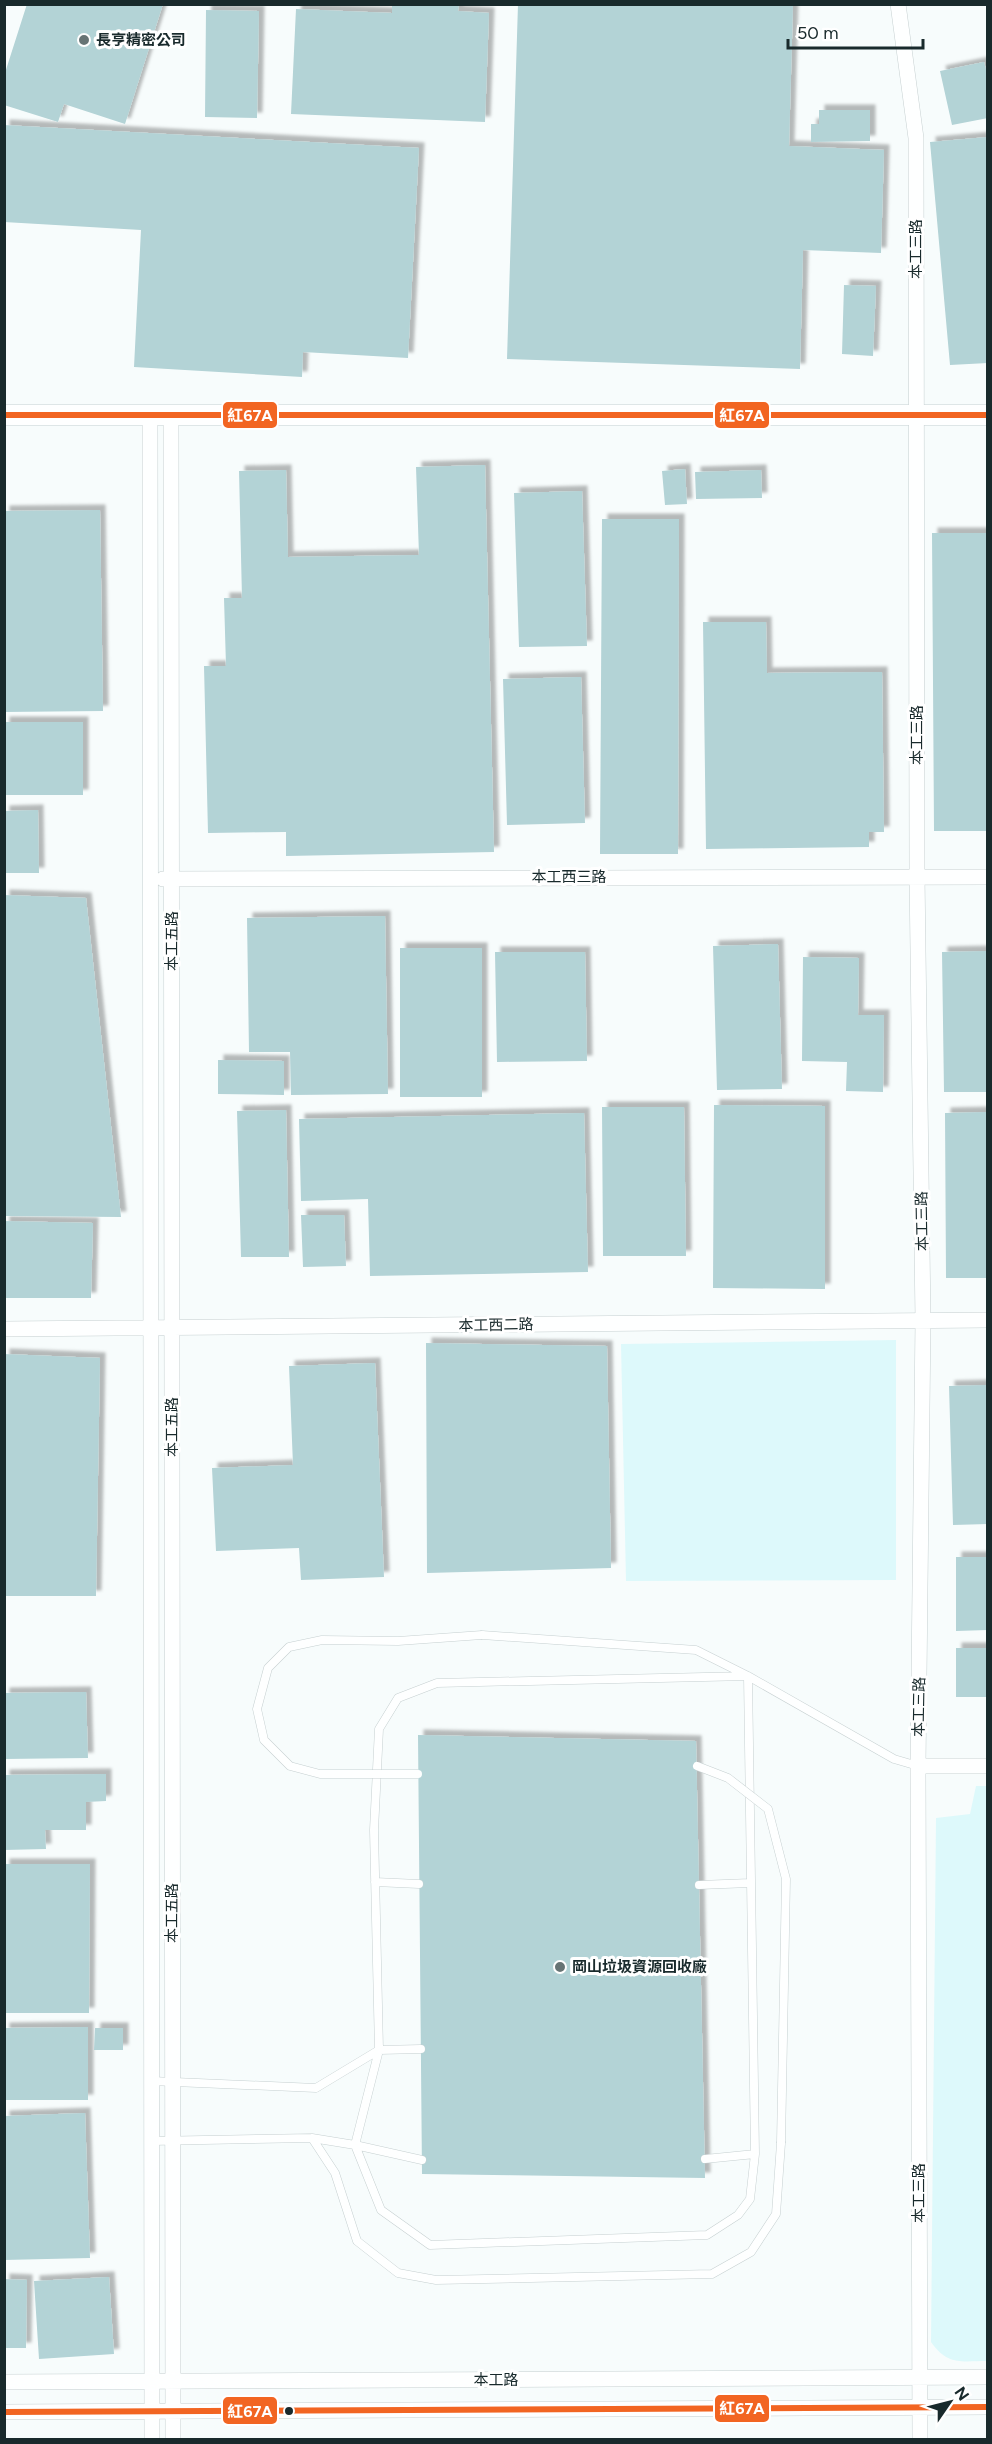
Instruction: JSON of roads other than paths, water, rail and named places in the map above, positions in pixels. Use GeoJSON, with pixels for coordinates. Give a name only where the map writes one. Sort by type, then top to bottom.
{"type":"FeatureCollection","features":[{"type":"Feature","properties":{"kind":"street","name":"本工三路"},"geometry":{"type":"LineString","coordinates":[[898,4],[916,138],[917,876],[924,1320],[918,1766],[920,2439]]}},
{"type":"Feature","properties":{"kind":"street"},"geometry":{"type":"LineString","coordinates":[[4,415],[987,415]]}},
{"type":"Feature","properties":{"kind":"street","name":"本工五路"},"geometry":{"type":"LineString","coordinates":[[150,415],[152,2439]]}},
{"type":"Feature","properties":{"kind":"street","name":"本工五路"},"geometry":{"type":"LineString","coordinates":[[171,415],[173,2439]]}},
{"type":"Feature","properties":{"kind":"street","name":"本工西三路"},"geometry":{"type":"LineString","coordinates":[[151,879],[987,877]]}},
{"type":"Feature","properties":{"kind":"street","name":"本工西二路"},"geometry":{"type":"LineString","coordinates":[[4,1329],[987,1320]]}},
{"type":"Feature","properties":{"kind":"street"},"geometry":{"type":"LineString","coordinates":[[918,1766],[987,1766]]}},
{"type":"Feature","properties":{"kind":"street","name":"本工路"},"geometry":{"type":"LineString","coordinates":[[4,2382],[987,2378]]}},
{"type":"Feature","properties":{"kind":"street","name":"本工路"},"geometry":{"type":"LineString","coordinates":[[4,2412],[987,2407]]}},
{"type":"Feature","properties":{"kind":"lane"},"geometry":{"type":"LineString","coordinates":[[418,1774],[320,1774],[290,1766],[264,1740],[257,1709],[268,1668],[289,1647],[322,1640],[398,1641],[482,1635],[696,1650],[748,1676],[894,1759],[918,1766]]}},
{"type":"Feature","properties":{"kind":"lane"},"geometry":{"type":"LineString","coordinates":[[748,1676],[755,2154],[750,2199],[738,2215],[707,2235],[430,2245],[381,2210],[355,2145],[378,2050],[374,1830],[379,1729],[398,1698],[437,1683],[748,1676]]}},
{"type":"Feature","properties":{"kind":"lane"},"geometry":{"type":"LineString","coordinates":[[312,2138],[335,2173],[357,2241],[398,2273],[436,2280],[712,2274],[752,2252],[777,2214],[781,2144],[786,1879],[768,1809],[728,1778],[697,1766]]}},
{"type":"Feature","properties":{"kind":"lane"},"geometry":{"type":"LineString","coordinates":[[375,1882],[419,1884]]}},
{"type":"Feature","properties":{"kind":"lane"},"geometry":{"type":"LineString","coordinates":[[699,1885],[750,1883]]}},
{"type":"Feature","properties":{"kind":"lane"},"geometry":{"type":"LineString","coordinates":[[151,2081],[315,2088],[378,2050],[421,2049]]}},
{"type":"Feature","properties":{"kind":"lane"},"geometry":{"type":"LineString","coordinates":[[151,2141],[312,2138],[422,2160]]}},
{"type":"Feature","properties":{"kind":"lane"},"geometry":{"type":"LineString","coordinates":[[705,2158],[755,2154]]}},
{"type":"Feature","properties":{"kind":"place","name":"長亨精密公司"},"geometry":{"type":"Point","coordinates":[84,40]}},
{"type":"Feature","properties":{"kind":"place","name":"岡山垃圾資源回收廠"},"geometry":{"type":"Point","coordinates":[560,1967]}}]}
